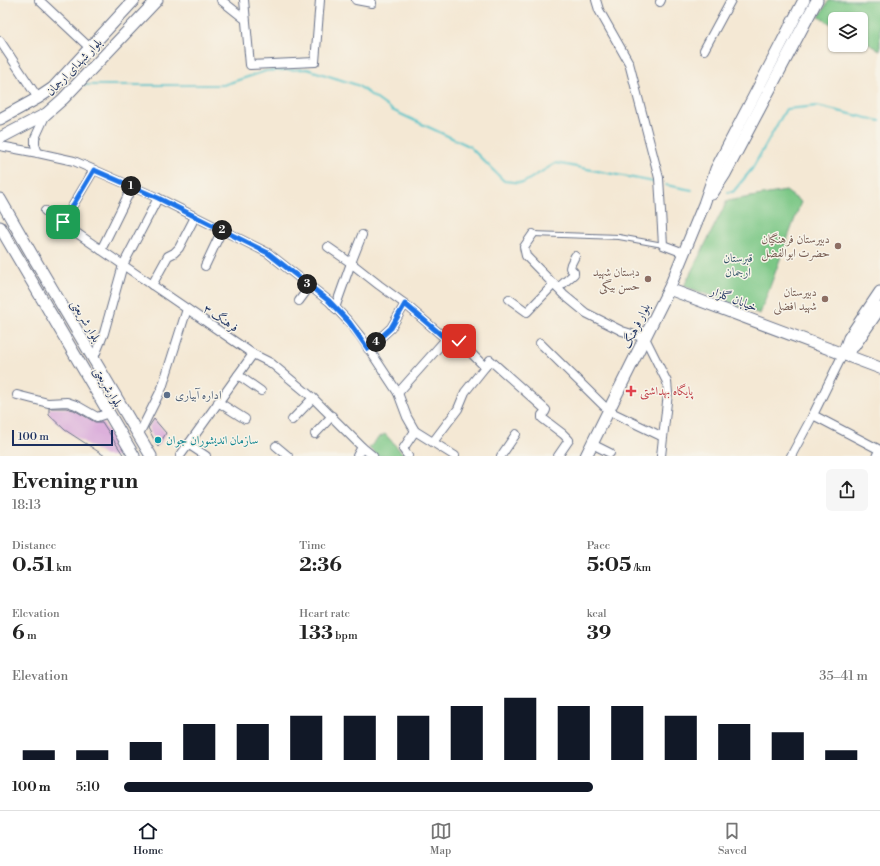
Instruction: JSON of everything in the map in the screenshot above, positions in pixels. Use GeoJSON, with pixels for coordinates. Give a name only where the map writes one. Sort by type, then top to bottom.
{"type":"FeatureCollection","features":[{"type":"Feature","properties":{"kind":"main road","name":"بلوار شهدای ارجمان"},"geometry":{"type":"LineString","coordinates":[[0,119],[53,88],[134,0]]}},
{"type":"Feature","properties":{"kind":"main road","name":"بلوار شهدای ارجمان"},"geometry":{"type":"LineString","coordinates":[[0,138],[46,114],[63,99],[157,0]]}},
{"type":"Feature","properties":{"kind":"main road","name":"بلوار فرهنگ"},"geometry":{"type":"LineString","coordinates":[[586,456],[668,289],[704,204],[716,169],[804,0]]}},
{"type":"Feature","properties":{"kind":"main road","name":"بلوار فرهنگ"},"geometry":{"type":"LineString","coordinates":[[704,204],[725,174],[817,0]]}},
{"type":"Feature","properties":{"kind":"main road"},"geometry":{"type":"LineString","coordinates":[[53,88],[63,99]]}},
{"type":"Feature","properties":{"kind":"main road","name":"بلوار شریعتی"},"geometry":{"type":"LineString","coordinates":[[0,199],[150,456]]}},
{"type":"Feature","properties":{"kind":"main road","name":"بلوارشریعتی"},"geometry":{"type":"LineString","coordinates":[[0,227],[134,456]]}},
{"type":"Feature","properties":{"kind":"main road"},"geometry":{"type":"LineString","coordinates":[[20,260],[31,253]]}},
{"type":"Feature","properties":{"kind":"main road","name":"خیابان گلزار"},"geometry":{"type":"LineString","coordinates":[[668,289],[880,368]]}},
{"type":"Feature","properties":{"kind":"main road"},"geometry":{"type":"LineString","coordinates":[[843,354],[849,338],[880,292]]}},
{"type":"Feature","properties":{"kind":"main road"},"geometry":{"type":"LineString","coordinates":[[843,354],[854,346],[880,308]]}},
{"type":"Feature","properties":{"kind":"main road"},"geometry":{"type":"LineString","coordinates":[[878,456],[880,451]]}},
{"type":"Feature","properties":{"kind":"street"},"geometry":{"type":"LineString","coordinates":[[38,0],[90,48]]}},
{"type":"Feature","properties":{"kind":"street"},"geometry":{"type":"LineString","coordinates":[[221,0],[245,19]]}},
{"type":"Feature","properties":{"kind":"street"},"geometry":{"type":"LineString","coordinates":[[244,0],[250,65],[315,62],[320,0]]}},
{"type":"Feature","properties":{"kind":"street"},"geometry":{"type":"LineString","coordinates":[[356,0],[372,3],[371,0]]}},
{"type":"Feature","properties":{"kind":"street"},"geometry":{"type":"LineString","coordinates":[[596,0],[599,10],[629,63],[659,178],[663,245],[684,253]]}},
{"type":"Feature","properties":{"kind":"street"},"geometry":{"type":"LineString","coordinates":[[704,50],[731,0]]}},
{"type":"Feature","properties":{"kind":"street"},"geometry":{"type":"LineString","coordinates":[[0,41],[38,98]]}},
{"type":"Feature","properties":{"kind":"street"},"geometry":{"type":"LineString","coordinates":[[38,153],[35,138],[46,114]]}},
{"type":"Feature","properties":{"kind":"street"},"geometry":{"type":"LineString","coordinates":[[0,146],[74,161],[158,198],[268,253],[329,301],[349,322],[398,393],[407,417],[415,431],[455,456]]}},
{"type":"Feature","properties":{"kind":"street"},"geometry":{"type":"LineString","coordinates":[[63,222],[94,170]]}},
{"type":"Feature","properties":{"kind":"street"},"geometry":{"type":"LineString","coordinates":[[101,250],[132,187]]}},
{"type":"Feature","properties":{"kind":"street"},"geometry":{"type":"LineString","coordinates":[[93,360],[104,333],[123,265],[158,198]]}},
{"type":"Feature","properties":{"kind":"street","name":"فرهنگ ۳"},"geometry":{"type":"LineString","coordinates":[[45,210],[253,354],[272,363],[313,398],[373,456]]}},
{"type":"Feature","properties":{"kind":"street"},"geometry":{"type":"LineString","coordinates":[[152,285],[168,256],[179,248],[195,217]]}},
{"type":"Feature","properties":{"kind":"street"},"geometry":{"type":"LineString","coordinates":[[205,266],[222,230]]}},
{"type":"Feature","properties":{"kind":"street"},"geometry":{"type":"LineString","coordinates":[[533,234],[524,247],[526,256],[564,295],[586,313],[622,331],[645,338],[667,382],[668,393],[661,456]]}},
{"type":"Feature","properties":{"kind":"street"},"geometry":{"type":"LineString","coordinates":[[335,308],[362,235]]}},
{"type":"Feature","properties":{"kind":"street"},"geometry":{"type":"LineString","coordinates":[[328,247],[405,304],[446,339],[459,341],[485,367]]}},
{"type":"Feature","properties":{"kind":"street"},"geometry":{"type":"LineString","coordinates":[[509,299],[527,312],[556,286],[574,274],[570,268],[575,256]]}},
{"type":"Feature","properties":{"kind":"street"},"geometry":{"type":"LineString","coordinates":[[299,300],[310,286]]}},
{"type":"Feature","properties":{"kind":"street"},"geometry":{"type":"LineString","coordinates":[[368,349],[391,328],[405,304]]}},
{"type":"Feature","properties":{"kind":"street"},"geometry":{"type":"LineString","coordinates":[[138,436],[162,388],[187,309]]}},
{"type":"Feature","properties":{"kind":"street"},"geometry":{"type":"LineString","coordinates":[[398,393],[446,339]]}},
{"type":"Feature","properties":{"kind":"street"},"geometry":{"type":"LineString","coordinates":[[540,343],[609,411],[663,437]]}},
{"type":"Feature","properties":{"kind":"street"},"geometry":{"type":"LineString","coordinates":[[180,456],[253,354]]}},
{"type":"Feature","properties":{"kind":"street"},"geometry":{"type":"LineString","coordinates":[[791,456],[843,354]]}},
{"type":"Feature","properties":{"kind":"street"},"geometry":{"type":"LineString","coordinates":[[434,442],[458,409],[465,392],[490,360],[546,410],[542,415],[542,418],[569,440],[558,456]]}},
{"type":"Feature","properties":{"kind":"street"},"geometry":{"type":"LineString","coordinates":[[238,375],[261,391]]}},
{"type":"Feature","properties":{"kind":"street"},"geometry":{"type":"LineString","coordinates":[[17,395],[48,403],[67,402],[76,405],[97,417],[109,413]]}},
{"type":"Feature","properties":{"kind":"street"},"geometry":{"type":"LineString","coordinates":[[292,420],[313,398]]}},
{"type":"Feature","properties":{"kind":"street"},"geometry":{"type":"LineString","coordinates":[[218,402],[245,420]]}},
{"type":"Feature","properties":{"kind":"street"},"geometry":{"type":"LineString","coordinates":[[813,415],[880,451]]}},
{"type":"Feature","properties":{"kind":"street"},"geometry":{"type":"LineString","coordinates":[[315,434],[332,416]]}},
{"type":"Feature","properties":{"kind":"street"},"geometry":{"type":"LineString","coordinates":[[408,456],[403,449],[415,431]]}},
{"type":"Feature","properties":{"kind":"street"},"geometry":{"type":"LineString","coordinates":[[501,456],[516,434]]}},
{"type":"Feature","properties":{"kind":"street"},"geometry":{"type":"LineString","coordinates":[[188,444],[206,456]]}},
{"type":"Feature","properties":{"kind":"street"},"geometry":{"type":"LineString","coordinates":[[592,444],[610,453]]}},
{"type":"Feature","properties":{"kind":"street"},"geometry":{"type":"LineString","coordinates":[[276,446],[288,456]]}},
{"type":"Feature","properties":{"kind":"street"},"geometry":{"type":"LineString","coordinates":[[357,456],[362,447]]}},
{"type":"Feature","properties":{"kind":"lane"},"geometry":{"type":"LineString","coordinates":[[533,234],[619,238],[663,245]]}},
{"type":"Feature","properties":{"kind":"green space"},"geometry":{"type":"Polygon","coordinates":[[[829,0],[880,0],[880,50],[868,44],[868,12],[828,12],[828,22],[819,17],[829,0]]]}},
{"type":"Feature","properties":{"kind":"green space","name":"قبرستان ارجمان"},"geometry":{"type":"Polygon","coordinates":[[[786,191],[801,202],[760,314],[684,286],[727,201],[786,191]]]}},
{"type":"Feature","properties":{"kind":"green space"},"geometry":{"type":"Polygon","coordinates":[[[385,434],[405,456],[378,456],[369,448],[378,438],[385,434]]]}},
{"type":"Feature","properties":{"kind":"building"},"geometry":{"type":"Polygon","coordinates":[[[49,408],[66,408],[74,410],[95,422],[102,422],[124,456],[105,456],[65,430],[49,415],[49,408]]]}},
{"type":"Feature","properties":{"kind":"building","name":"سازمان اندیشوران جوان"},"geometry":{"type":"Polygon","coordinates":[[[154,419],[166,433],[158,447],[148,428],[154,419]]]}},
{"type":"Feature","properties":{"kind":"waterway"},"geometry":{"type":"LineString","coordinates":[[84,85],[223,85],[266,71],[307,69],[357,85],[392,110],[469,146],[504,181],[523,183],[556,163],[654,182]]}},
{"type":"Feature","properties":{"kind":"waterway"},"geometry":{"type":"LineString","coordinates":[[728,192],[733,192],[752,169],[786,109],[817,106],[880,121]]}},
{"type":"Feature","properties":{"kind":"waterway"},"geometry":{"type":"LineString","coordinates":[[666,185],[692,190]]}},
{"type":"Feature","properties":{"kind":"place","name":"دبیرستان فرهنگیان حضرت ابوالفضل"},"geometry":{"type":"Point","coordinates":[838,246]}},
{"type":"Feature","properties":{"kind":"place","name":"دبستان شهید حسن بیگی"},"geometry":{"type":"Point","coordinates":[648,279]}},
{"type":"Feature","properties":{"kind":"place","name":"دبیرستان شهید افضلی"},"geometry":{"type":"Point","coordinates":[825,299]}},
{"type":"Feature","properties":{"kind":"place","name":"پایگاه بهداشتی"},"geometry":{"type":"Point","coordinates":[631,391]}},
{"type":"Feature","properties":{"kind":"place","name":"اداره آبیاری"},"geometry":{"type":"Point","coordinates":[167,395]}},
{"type":"Feature","properties":{"kind":"place","name":"سازمان اندیشوران جوان"},"geometry":{"type":"Point","coordinates":[158,440]}},
{"type":"Feature","properties":{"kind":"route"},"geometry":{"type":"LineString","coordinates":[[63,222],[94,170],[158,198],[268,253],[329,301],[349,322],[368,349],[391,328],[405,304],[446,339],[459,341]]}}]}
